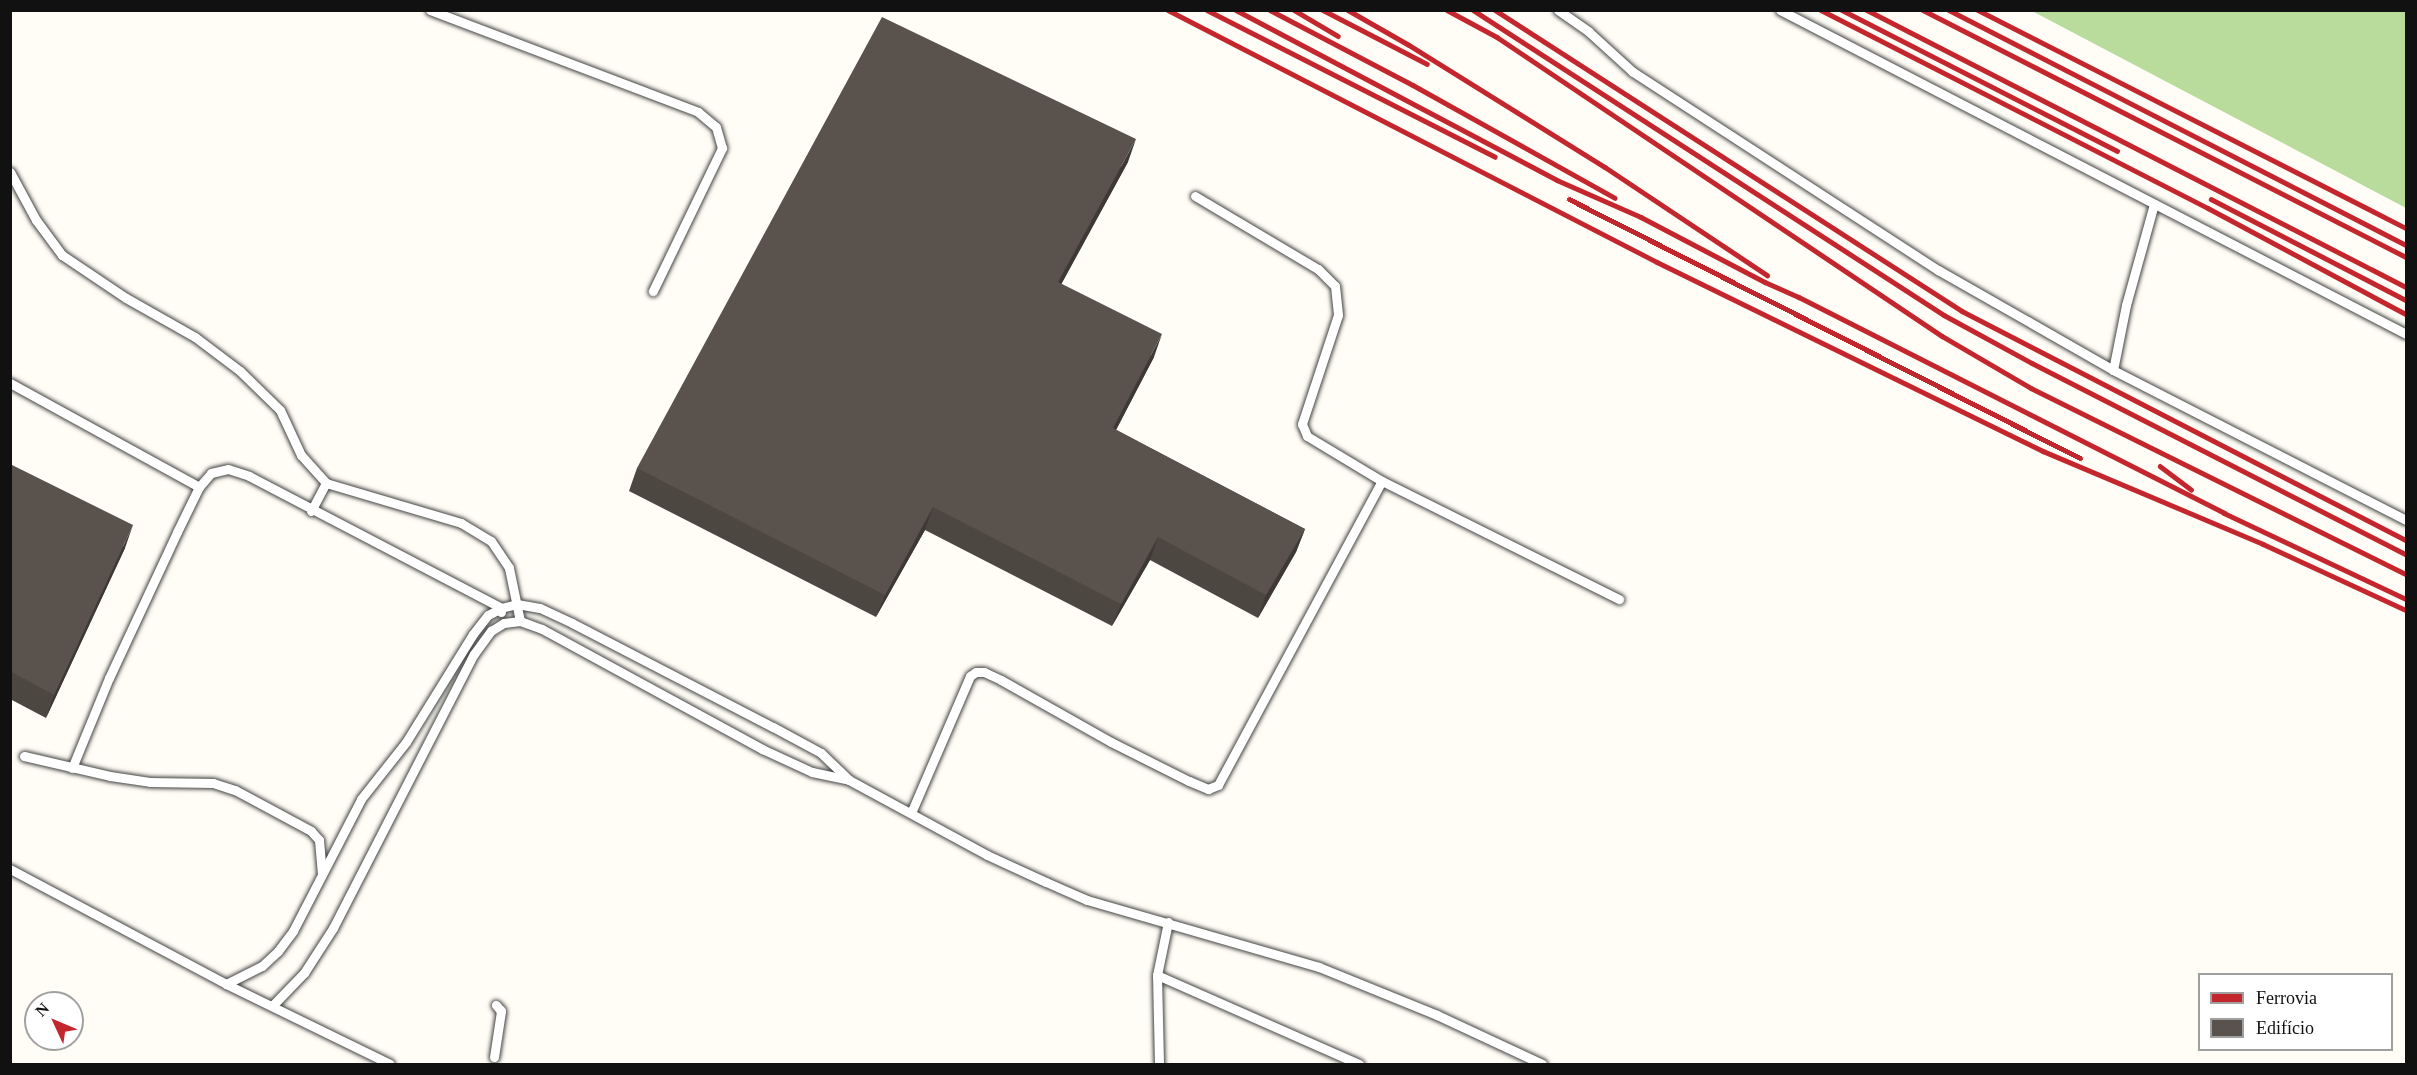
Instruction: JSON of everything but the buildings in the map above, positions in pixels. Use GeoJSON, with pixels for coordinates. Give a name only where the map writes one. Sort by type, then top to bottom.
{"type":"FeatureCollection","features":[{"type":"Feature","properties":{"kind":"lane"},"geometry":{"type":"LineString","coordinates":[[430,10],[698,112],[716,127],[722,148],[653,291]]}},
{"type":"Feature","properties":{"kind":"lane"},"geometry":{"type":"LineString","coordinates":[[1558,10],[1589,32],[1633,72],[1938,270],[2113,370],[2406,520]]}},
{"type":"Feature","properties":{"kind":"lane"},"geometry":{"type":"LineString","coordinates":[[1780,10],[2406,334]]}},
{"type":"Feature","properties":{"kind":"lane"},"geometry":{"type":"LineString","coordinates":[[10,172],[36,220],[62,255],[126,298],[195,337],[240,371],[280,410],[302,455],[326,483],[461,523],[476,530],[501,552],[509,568],[520,621]]}},
{"type":"Feature","properties":{"kind":"lane"},"geometry":{"type":"LineString","coordinates":[[1195,196],[1318,269],[1335,286],[1338,315],[1302,424],[1307,436],[1382,481],[1619,599]]}},
{"type":"Feature","properties":{"kind":"lane"},"geometry":{"type":"LineString","coordinates":[[2113,370],[2126,305],[2154,204]]}},
{"type":"Feature","properties":{"kind":"lane"},"geometry":{"type":"LineString","coordinates":[[10,383],[200,487]]}},
{"type":"Feature","properties":{"kind":"lane"},"geometry":{"type":"LineString","coordinates":[[72,768],[109,678],[200,487],[211,473],[228,469],[249,476],[311,511],[501,608]]}},
{"type":"Feature","properties":{"kind":"lane"},"geometry":{"type":"LineString","coordinates":[[911,813],[970,676],[976,672],[984,672],[1001,680],[1112,742],[1189,781],[1208,789],[1218,785],[1382,481]]}},
{"type":"Feature","properties":{"kind":"lane"},"geometry":{"type":"LineString","coordinates":[[311,511],[326,483]]}},
{"type":"Feature","properties":{"kind":"lane"},"geometry":{"type":"LineString","coordinates":[[226,984],[262,966],[278,951],[322,875],[361,799],[406,742],[477,629],[488,615],[501,608],[517,604],[540,608],[572,622],[821,753],[849,780]]}},
{"type":"Feature","properties":{"kind":"lane"},"geometry":{"type":"LineString","coordinates":[[501,608],[504,623]]}},
{"type":"Feature","properties":{"kind":"lane"},"geometry":{"type":"LineString","coordinates":[[272,1006],[304,974],[333,928],[474,654],[491,631],[504,623],[520,621],[542,629],[762,749],[812,772],[849,780],[987,855],[1087,900],[1319,968],[1437,1015],[1542,1065]]}},
{"type":"Feature","properties":{"kind":"lane"},"geometry":{"type":"LineString","coordinates":[[24,756],[72,768],[150,782],[213,783],[235,790],[311,831],[319,840],[322,875]]}},
{"type":"Feature","properties":{"kind":"lane"},"geometry":{"type":"LineString","coordinates":[[10,869],[226,984],[390,1065]]}},
{"type":"Feature","properties":{"kind":"lane"},"geometry":{"type":"LineString","coordinates":[[1159,1065],[1157,975],[1168,922]]}},
{"type":"Feature","properties":{"kind":"lane"},"geometry":{"type":"LineString","coordinates":[[1157,975],[1359,1065]]}},
{"type":"Feature","properties":{"kind":"lane"},"geometry":{"type":"LineString","coordinates":[[494,1057],[501,1011],[496,1005]]}},
{"type":"Feature","properties":{"kind":"green space"},"geometry":{"type":"Polygon","coordinates":[[[2032,11],[2406,11],[2406,208],[2032,11]]]}},
{"type":"Feature","properties":{"kind":"railway"},"geometry":{"type":"LineString","coordinates":[[1168,10],[1657,262],[2043,451],[2263,544],[2406,610]]}},
{"type":"Feature","properties":{"kind":"railway"},"geometry":{"type":"LineString","coordinates":[[1207,10],[1495,157]]}},
{"type":"Feature","properties":{"kind":"railway"},"geometry":{"type":"LineString","coordinates":[[1236,10],[1557,180],[1641,217],[1765,282],[1799,297],[2224,513],[2406,599]]}},
{"type":"Feature","properties":{"kind":"railway"},"geometry":{"type":"LineString","coordinates":[[1270,10],[1413,85],[1615,198]]}},
{"type":"Feature","properties":{"kind":"railway"},"geometry":{"type":"LineString","coordinates":[[1294,10],[1338,36]]}},
{"type":"Feature","properties":{"kind":"railway"},"geometry":{"type":"LineString","coordinates":[[1323,10],[1427,64]]}},
{"type":"Feature","properties":{"kind":"railway"},"geometry":{"type":"LineString","coordinates":[[1348,10],[1409,45],[1605,167],[1767,275]]}},
{"type":"Feature","properties":{"kind":"railway"},"geometry":{"type":"LineString","coordinates":[[1447,10],[1497,37],[1942,336],[2031,388],[2406,574]]}},
{"type":"Feature","properties":{"kind":"railway"},"geometry":{"type":"LineString","coordinates":[[1473,10],[1944,315],[2032,363],[2406,554]]}},
{"type":"Feature","properties":{"kind":"railway"},"geometry":{"type":"LineString","coordinates":[[1495,10],[1962,311],[2406,540]]}},
{"type":"Feature","properties":{"kind":"railway"},"geometry":{"type":"LineString","coordinates":[[1821,10],[2208,208],[2406,314]]}},
{"type":"Feature","properties":{"kind":"railway"},"geometry":{"type":"LineString","coordinates":[[1842,10],[2117,151]]}},
{"type":"Feature","properties":{"kind":"railway"},"geometry":{"type":"LineString","coordinates":[[1867,10],[2406,287]]}},
{"type":"Feature","properties":{"kind":"railway"},"geometry":{"type":"LineString","coordinates":[[1923,10],[2406,257]]}},
{"type":"Feature","properties":{"kind":"railway"},"geometry":{"type":"LineString","coordinates":[[1949,10],[2406,245]]}},
{"type":"Feature","properties":{"kind":"railway"},"geometry":{"type":"LineString","coordinates":[[1978,10],[2406,228]]}},
{"type":"Feature","properties":{"kind":"railway"},"geometry":{"type":"LineString","coordinates":[[1569,199],[2080,458]]}},
{"type":"Feature","properties":{"kind":"railway"},"geometry":{"type":"LineString","coordinates":[[2211,199],[2406,300]]}},
{"type":"Feature","properties":{"kind":"railway"},"geometry":{"type":"LineString","coordinates":[[2160,466],[2191,489]]}}]}
